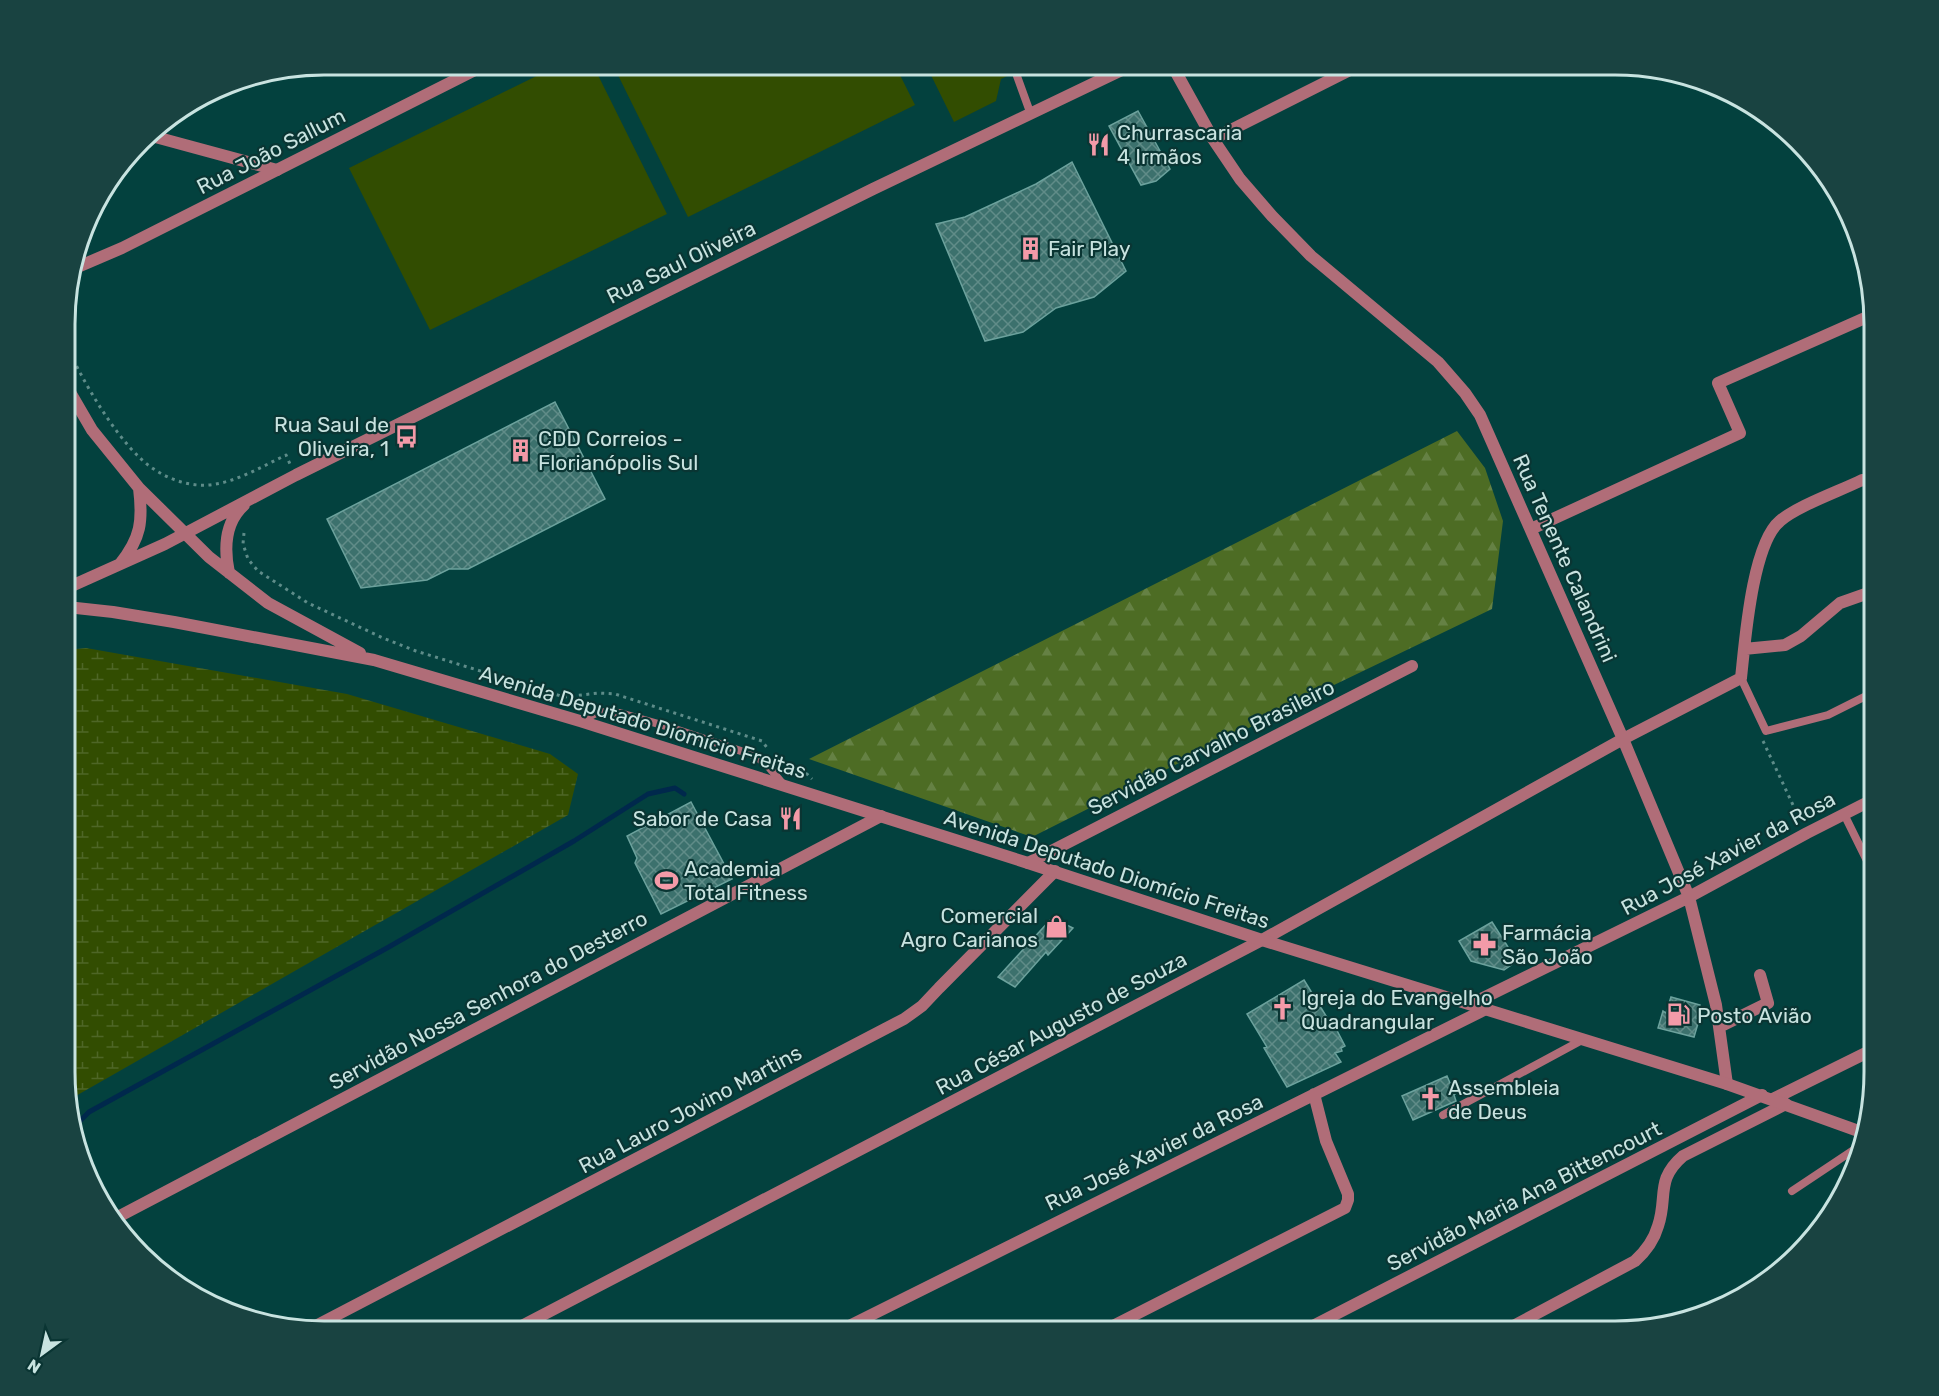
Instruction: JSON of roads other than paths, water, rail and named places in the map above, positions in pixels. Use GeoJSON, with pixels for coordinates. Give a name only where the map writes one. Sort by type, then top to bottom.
{"type":"FeatureCollection","features":[{"type":"Feature","properties":{"kind":"street","name":"Rua João Sallum"},"geometry":{"type":"LineString","coordinates":[[82,266],[122,248],[463,75]]}},
{"type":"Feature","properties":{"kind":"street","name":"Rua Saul Oliveira"},"geometry":{"type":"LineString","coordinates":[[75,585],[185,534],[250,499],[852,199],[1110,75]]}},
{"type":"Feature","properties":{"kind":"street","name":"Rua Tenente Calandrini"},"geometry":{"type":"LineString","coordinates":[[1178,75],[1213,139],[1240,178],[1311,256],[1418,344],[1452,376],[1484,423],[1623,739],[1689,897],[1708,972],[1727,1084]]}},
{"type":"Feature","properties":{"kind":"street"},"geometry":{"type":"LineString","coordinates":[[1213,139],[1340,75]]}},
{"type":"Feature","properties":{"kind":"street"},"geometry":{"type":"LineString","coordinates":[[159,138],[277,170]]}},
{"type":"Feature","properties":{"kind":"street"},"geometry":{"type":"LineString","coordinates":[[1531,529],[1740,433],[1718,383],[1864,319]]}},
{"type":"Feature","properties":{"kind":"street","name":"Avenida Deputado Diomício Freitas"},"geometry":{"type":"LineString","coordinates":[[75,401],[92,430],[139,488],[185,534],[229,573],[268,603],[374,660]]}},
{"type":"Feature","properties":{"kind":"street"},"geometry":{"type":"LineString","coordinates":[[1741,678],[1759,562],[1769,534],[1780,521],[1795,512],[1864,480]]}},
{"type":"Feature","properties":{"kind":"street"},"geometry":{"type":"LineString","coordinates":[[117,567],[132,549],[140,527],[139,488]]}},
{"type":"Feature","properties":{"kind":"street","name":"Rua Saul Oliveira"},"geometry":{"type":"LineString","coordinates":[[229,573],[226,541],[230,525],[238,510],[250,499]]}},
{"type":"Feature","properties":{"kind":"street"},"geometry":{"type":"LineString","coordinates":[[1744,649],[1785,645],[1801,636],[1840,603],[1864,595]]}},
{"type":"Feature","properties":{"kind":"street","name":"Avenida Deputado Diomício Freitas"},"geometry":{"type":"LineString","coordinates":[[75,608],[174,622],[374,660],[580,721],[1262,940],[1727,1084],[1857,1131]]}},
{"type":"Feature","properties":{"kind":"street","name":"Servidão Carvalho Brasileiro"},"geometry":{"type":"LineString","coordinates":[[1028,863],[1412,666]]}},
{"type":"Feature","properties":{"kind":"street","name":"Rua César Augusto de Souza"},"geometry":{"type":"LineString","coordinates":[[531,1321],[1262,940],[1623,739],[1741,678]]}},
{"type":"Feature","properties":{"kind":"street","name":"Rua José Xavier da Rosa"},"geometry":{"type":"LineString","coordinates":[[1471,1004],[1689,897],[1864,804]]}},
{"type":"Feature","properties":{"kind":"street","name":"Servidão Nossa Senhora do Desterro"},"geometry":{"type":"LineString","coordinates":[[121,1216],[881,816]]}},
{"type":"Feature","properties":{"kind":"street","name":"Rua Lauro Jovino Martins"},"geometry":{"type":"LineString","coordinates":[[325,1321],[904,1019],[939,988],[1055,872]]}},
{"type":"Feature","properties":{"kind":"street"},"geometry":{"type":"LineString","coordinates":[[1719,1027],[1768,1003],[1760,975]]}},
{"type":"Feature","properties":{"kind":"street","name":"Rua José Xavier da Rosa"},"geometry":{"type":"LineString","coordinates":[[859,1321],[1486,1009]]}},
{"type":"Feature","properties":{"kind":"street","name":"Servidão Maria Ana Bittencourt"},"geometry":{"type":"LineString","coordinates":[[1323,1321],[1710,1122],[1864,1053]]}},
{"type":"Feature","properties":{"kind":"street"},"geometry":{"type":"LineString","coordinates":[[1123,1321],[1345,1208],[1348,1194],[1326,1141],[1314,1095]]}},
{"type":"Feature","properties":{"kind":"street"},"geometry":{"type":"LineString","coordinates":[[1523,1321],[1635,1261],[1645,1252],[1659,1224],[1664,1181],[1683,1156],[1785,1104]]}},
{"type":"Feature","properties":{"kind":"street","name":"Avenida Deputado Diomício Freitas"},"geometry":{"type":"LineString","coordinates":[[1825,1120],[1855,1139]]}},
{"type":"Feature","properties":{"kind":"street"},"geometry":{"type":"LineString","coordinates":[[1701,1147],[1710,1122]]}},
{"type":"Feature","properties":{"kind":"street"},"geometry":{"type":"LineString","coordinates":[[1657,1149],[1683,1156]]}},
{"type":"Feature","properties":{"kind":"lane"},"geometry":{"type":"LineString","coordinates":[[1017,75],[1030,112]]}},
{"type":"Feature","properties":{"kind":"lane"},"geometry":{"type":"LineString","coordinates":[[1741,678],[1766,731],[1828,715],[1864,697]]}},
{"type":"Feature","properties":{"kind":"lane"},"geometry":{"type":"LineString","coordinates":[[580,721],[597,712],[620,713],[669,727],[756,756],[768,766],[785,787]]}},
{"type":"Feature","properties":{"kind":"lane"},"geometry":{"type":"LineString","coordinates":[[1844,814],[1864,855]]}},
{"type":"Feature","properties":{"kind":"lane"},"geometry":{"type":"LineString","coordinates":[[1443,1115],[1585,1039]]}},
{"type":"Feature","properties":{"kind":"lane"},"geometry":{"type":"LineString","coordinates":[[1792,1191],[1852,1149]]}},
{"type":"Feature","properties":{"kind":"waterway"},"geometry":{"type":"LineString","coordinates":[[80,1121],[89,1112],[387,948],[574,841],[648,794],[675,788],[684,794]]}},
{"type":"Feature","properties":{"kind":"place","name":"Churrascaria 4 Irmãos"},"geometry":{"type":"Point","coordinates":[1099,144]}},
{"type":"Feature","properties":{"kind":"place","name":"Fair Play"},"geometry":{"type":"Point","coordinates":[1030,248]}},
{"type":"Feature","properties":{"kind":"place","name":"Rua Saul de Oliveira, 1"},"geometry":{"type":"Point","coordinates":[407,436]}},
{"type":"Feature","properties":{"kind":"place","name":"CDD Correios - Florianópolis Sul"},"geometry":{"type":"Point","coordinates":[520,450]}},
{"type":"Feature","properties":{"kind":"place","name":"Sabor de Casa"},"geometry":{"type":"Point","coordinates":[790,818]}},
{"type":"Feature","properties":{"kind":"place","name":"Academia Total Fitness"},"geometry":{"type":"Point","coordinates":[666,880]}},
{"type":"Feature","properties":{"kind":"place","name":"Comercial Agro Carianos"},"geometry":{"type":"Point","coordinates":[1056,927]}},
{"type":"Feature","properties":{"kind":"place","name":"Farmácia São João"},"geometry":{"type":"Point","coordinates":[1484,944]}},
{"type":"Feature","properties":{"kind":"place","name":"Igreja do Evangelho Quadrangular"},"geometry":{"type":"Point","coordinates":[1283,1009]}},
{"type":"Feature","properties":{"kind":"place","name":"Posto Avião"},"geometry":{"type":"Point","coordinates":[1679,1015]}},
{"type":"Feature","properties":{"kind":"place","name":"Assembleia de Deus"},"geometry":{"type":"Point","coordinates":[1430,1099]}}]}
